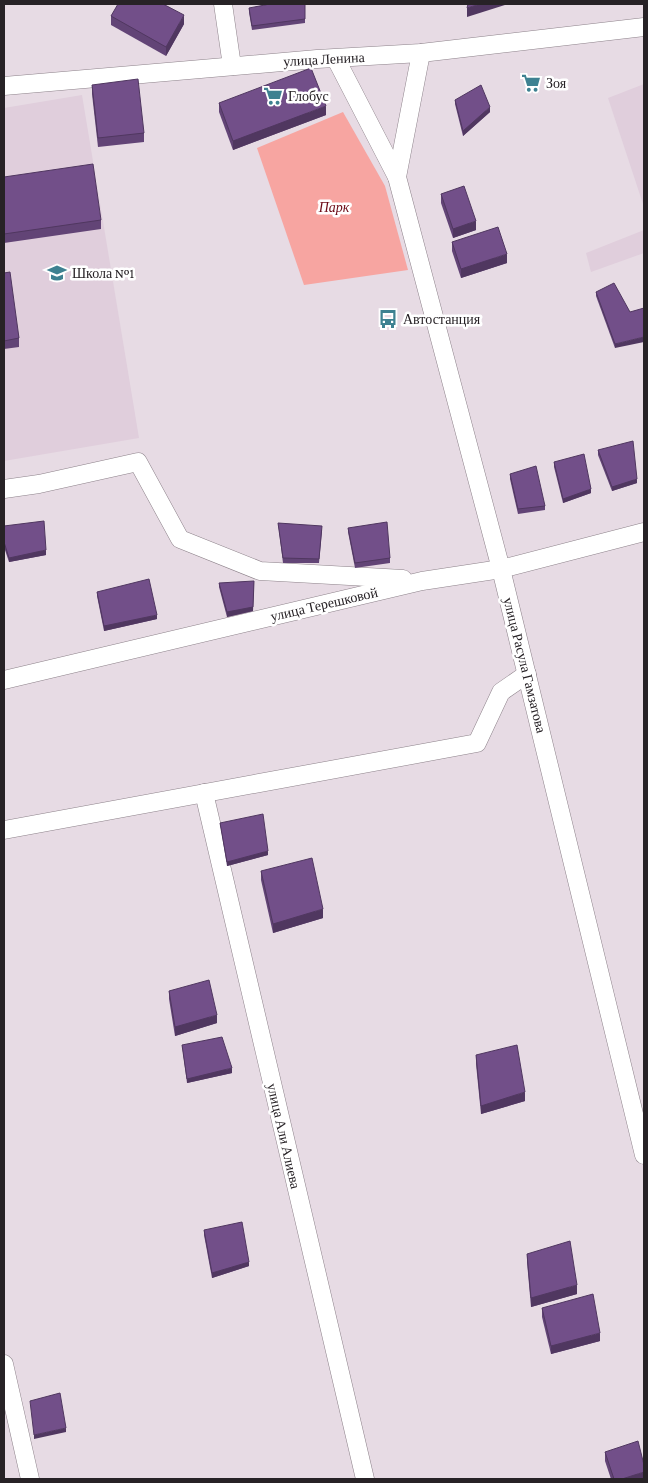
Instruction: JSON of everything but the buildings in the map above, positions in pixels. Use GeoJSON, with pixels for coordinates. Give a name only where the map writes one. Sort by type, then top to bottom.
{"type":"FeatureCollection","features":[{"type":"Feature","properties":{"kind":"street"},"geometry":{"type":"LineString","coordinates":[[223,4],[232,66]]}},
{"type":"Feature","properties":{"kind":"street","name":"улица Ленина"},"geometry":{"type":"LineString","coordinates":[[4,86],[317,58],[336,59],[421,53],[644,28]]}},
{"type":"Feature","properties":{"kind":"street","name":"улица Расула Гамзатова"},"geometry":{"type":"LineString","coordinates":[[397,177],[421,53]]}},
{"type":"Feature","properties":{"kind":"street","name":"улица Расула Гамзатова"},"geometry":{"type":"LineString","coordinates":[[336,59],[397,177],[501,569],[644,1155]]}},
{"type":"Feature","properties":{"kind":"street"},"geometry":{"type":"LineString","coordinates":[[4,489],[39,484],[138,462],[180,539],[260,572],[422,580]]}},
{"type":"Feature","properties":{"kind":"street","name":"улица Терешковой"},"geometry":{"type":"LineString","coordinates":[[4,680],[422,580],[501,569],[644,532]]}},
{"type":"Feature","properties":{"kind":"street"},"geometry":{"type":"LineString","coordinates":[[4,830],[477,743],[501,692],[527,674]]}},
{"type":"Feature","properties":{"kind":"street","name":"улица Али Алиева"},"geometry":{"type":"LineString","coordinates":[[204,793],[365,1479]]}},
{"type":"Feature","properties":{"kind":"street"},"geometry":{"type":"LineString","coordinates":[[4,1364],[30,1479]]}},
{"type":"Feature","properties":{"kind":"shaded area"},"geometry":{"type":"Polygon","coordinates":[[[644,84],[644,207],[608,98],[644,84]]]}},
{"type":"Feature","properties":{"kind":"shaded area","name":"Школа №1"},"geometry":{"type":"Polygon","coordinates":[[[82,95],[139,438],[4,461],[4,108],[82,95]]]}},
{"type":"Feature","properties":{"kind":"shaded area"},"geometry":{"type":"Polygon","coordinates":[[[644,230],[644,253],[591,272],[586,253],[644,230]]]}},
{"type":"Feature","properties":{"kind":"green space","name":"Парк"},"geometry":{"type":"Polygon","coordinates":[[[343,112],[385,186],[408,270],[304,285],[257,148],[343,112]]]}},
{"type":"Feature","properties":{"kind":"place","name":"Зоя"},"geometry":{"type":"Point","coordinates":[531,83]}},
{"type":"Feature","properties":{"kind":"place","name":"Глобус"},"geometry":{"type":"Point","coordinates":[273,96]}},
{"type":"Feature","properties":{"kind":"place","name":"Школа №1"},"geometry":{"type":"Point","coordinates":[57,273]}},
{"type":"Feature","properties":{"kind":"place","name":"Автостанция"},"geometry":{"type":"Point","coordinates":[388,319]}}]}
